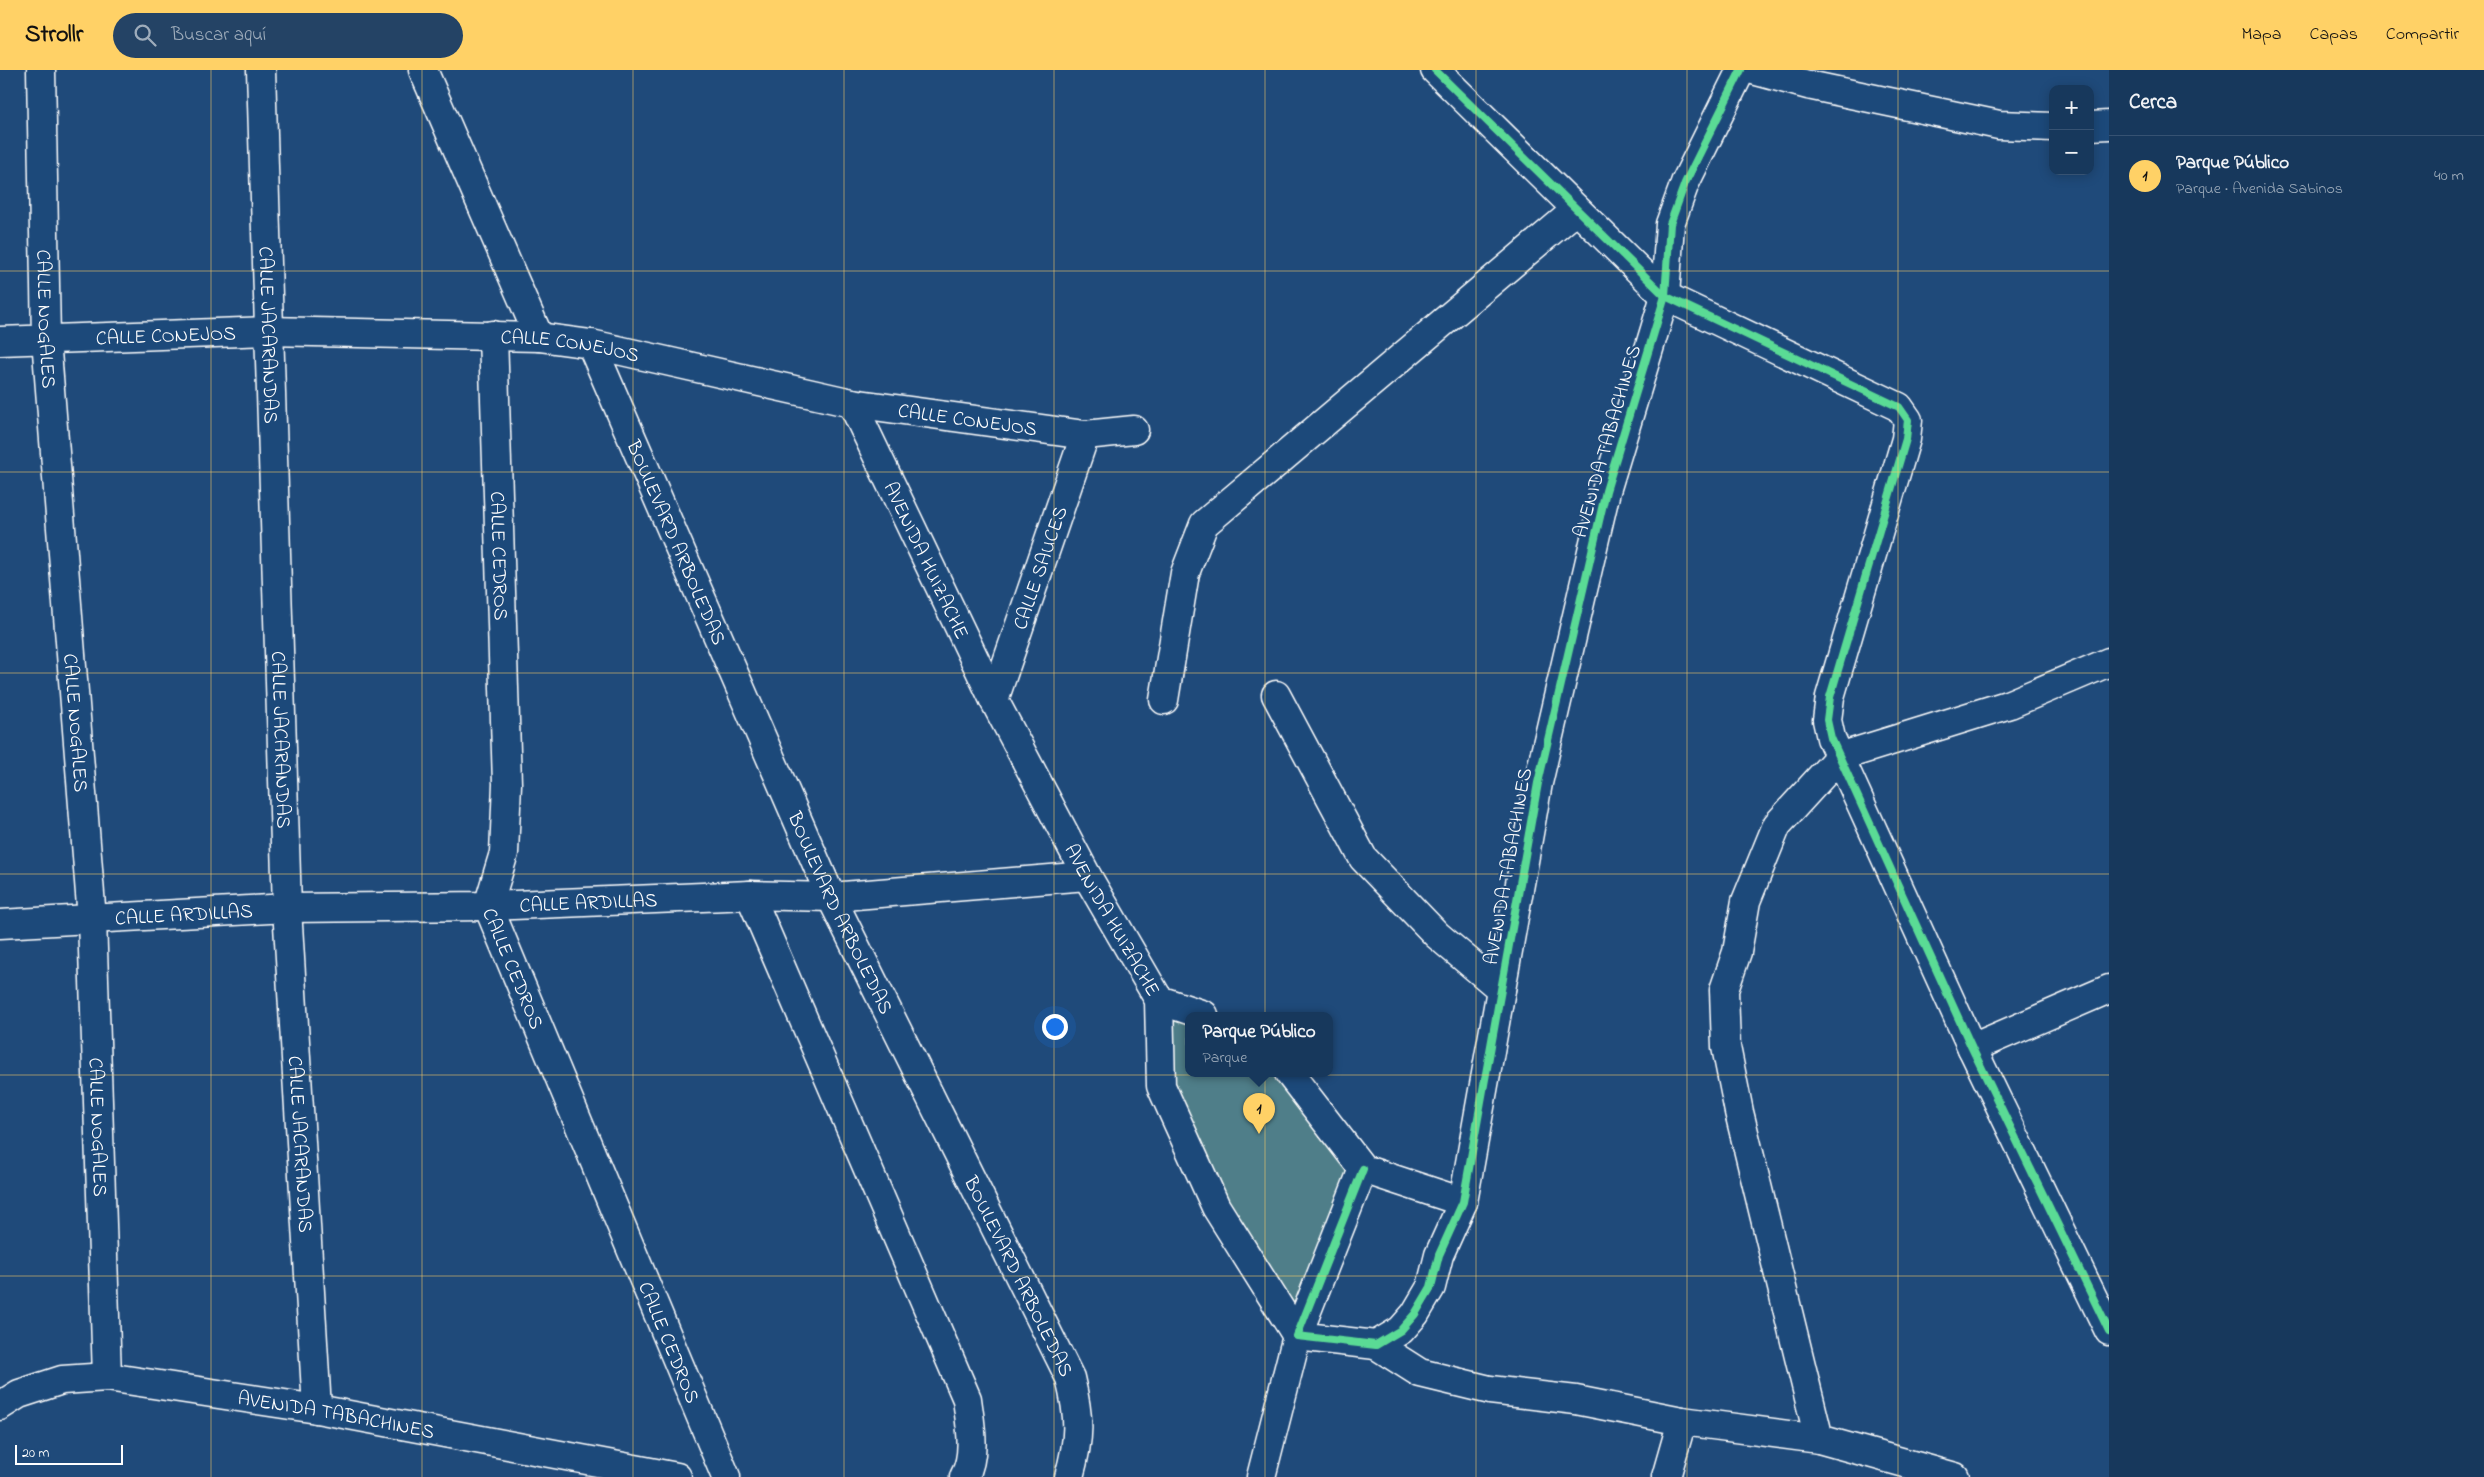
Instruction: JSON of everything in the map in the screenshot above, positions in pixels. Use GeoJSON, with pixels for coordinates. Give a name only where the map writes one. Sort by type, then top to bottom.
{"type":"FeatureCollection","features":[{"type":"Feature","properties":{"kind":"street","name":"CALLE NOGALES"},"geometry":{"type":"LineString","coordinates":[[41,70],[46,339],[92,920],[107,1377]]}},
{"type":"Feature","properties":{"kind":"street","name":"CALLE JACARANDAS"},"geometry":{"type":"LineString","coordinates":[[261,70],[287,908],[317,1409]]}},
{"type":"Feature","properties":{"kind":"street"},"geometry":{"type":"LineString","coordinates":[[423,70],[539,337]]}},
{"type":"Feature","properties":{"kind":"street"},"geometry":{"type":"LineString","coordinates":[[1435,70],[1665,296],[1900,407],[1908,420],[1906,439],[1830,697],[1827,720],[1830,738],[1972,1048],[2109,1331]]}},
{"type":"Feature","properties":{"kind":"street","name":"AVENIDA TABACHINES"},"geometry":{"type":"LineString","coordinates":[[1376,1344],[1401,1330],[1416,1314],[1431,1287],[1439,1256],[1463,1202],[1538,783],[1606,491],[1665,296],[1670,224],[1685,183],[1741,70]]}},
{"type":"Feature","properties":{"kind":"street"},"geometry":{"type":"LineString","coordinates":[[1753,70],[1808,86],[1999,125],[2049,127]]}},
{"type":"Feature","properties":{"kind":"street"},"geometry":{"type":"LineString","coordinates":[[2094,126],[2109,125]]}},
{"type":"Feature","properties":{"kind":"street"},"geometry":{"type":"LineString","coordinates":[[1164,700],[1185,573],[1204,524],[1576,210]]}},
{"type":"Feature","properties":{"kind":"street","name":"CALLE CONEJOS"},"geometry":{"type":"LineString","coordinates":[[0,341],[268,331],[539,337],[591,344],[852,403],[1085,435],[1134,430]]}},
{"type":"Feature","properties":{"kind":"street","name":"CALLE CEDROS"},"geometry":{"type":"LineString","coordinates":[[493,335],[507,784],[504,853],[488,906],[726,1477]]}},
{"type":"Feature","properties":{"kind":"street","name":"BOULEVARD ARBOLEDAS"},"geometry":{"type":"LineString","coordinates":[[591,344],[831,897],[1070,1378],[1077,1408],[1078,1444],[1069,1477]]}},
{"type":"Feature","properties":{"kind":"street","name":"AVENIDA HUIZACHE"},"geometry":{"type":"LineString","coordinates":[[852,403],[994,700],[1087,876],[1159,1000],[1161,1086],[1216,1207],[1296,1336]]}},
{"type":"Feature","properties":{"kind":"street","name":"CALLE SAUCES"},"geometry":{"type":"LineString","coordinates":[[994,700],[1085,435]]}},
{"type":"Feature","properties":{"kind":"street"},"geometry":{"type":"LineString","coordinates":[[1819,1439],[1739,1112],[1726,1047],[1724,990],[1737,952],[1746,900],[1777,824],[1839,757],[2010,704],[2109,662]]}},
{"type":"Feature","properties":{"kind":"street"},"geometry":{"type":"LineString","coordinates":[[1276,695],[1363,858],[1437,935],[1501,989]]}},
{"type":"Feature","properties":{"kind":"street","name":"CALLE ARDILLAS"},"geometry":{"type":"LineString","coordinates":[[0,924],[287,908],[488,906],[750,895],[831,897],[1087,876]]}},
{"type":"Feature","properties":{"kind":"street"},"geometry":{"type":"LineString","coordinates":[[750,895],[966,1399],[971,1435],[969,1469],[964,1477]]}},
{"type":"Feature","properties":{"kind":"street"},"geometry":{"type":"LineString","coordinates":[[1972,1048],[2109,989]]}},
{"type":"Feature","properties":{"kind":"street"},"geometry":{"type":"LineString","coordinates":[[1159,1000],[1195,1012]]}},
{"type":"Feature","properties":{"kind":"street"},"geometry":{"type":"LineString","coordinates":[[1292,1077],[1363,1169],[1463,1202]]}},
{"type":"Feature","properties":{"kind":"street"},"geometry":{"type":"LineString","coordinates":[[1261,1477],[1296,1336],[1363,1169]]}},
{"type":"Feature","properties":{"kind":"street"},"geometry":{"type":"LineString","coordinates":[[1296,1336],[1376,1344],[1420,1373],[1490,1390],[1576,1400],[1682,1421],[1819,1439],[1954,1477]]}},
{"type":"Feature","properties":{"kind":"street","name":"AVENIDA TABACHINES"},"geometry":{"type":"LineString","coordinates":[[0,1406],[19,1394],[62,1380],[107,1377],[317,1409],[677,1477]]}},
{"type":"Feature","properties":{"kind":"street"},"geometry":{"type":"LineString","coordinates":[[1666,1477],[1682,1421]]}},
{"type":"Feature","properties":{"kind":"green space"},"geometry":{"type":"Polygon","coordinates":[[[1159,1000],[1185,1013],[1185,1077],[1292,1077],[1363,1169],[1297,1336],[1167,1099],[1159,1000]]]}},
{"type":"Feature","properties":{"kind":"cycle path"},"geometry":{"type":"LineString","coordinates":[[1435,70],[1665,296],[1899,407],[1908,420],[1906,439],[1830,697],[1827,720],[1831,738],[1972,1048],[2109,1331]]}},
{"type":"Feature","properties":{"kind":"cycle path"},"geometry":{"type":"LineString","coordinates":[[1363,1169],[1297,1336],[1376,1345],[1401,1330],[1415,1314],[1431,1287],[1439,1255],[1463,1202],[1538,783],[1606,491],[1665,296],[1670,224],[1685,183],[1741,70]]}},
{"type":"Feature","properties":{"kind":"place","name":"Parque Público"},"geometry":{"type":"Point","coordinates":[1259,1134]}}]}
